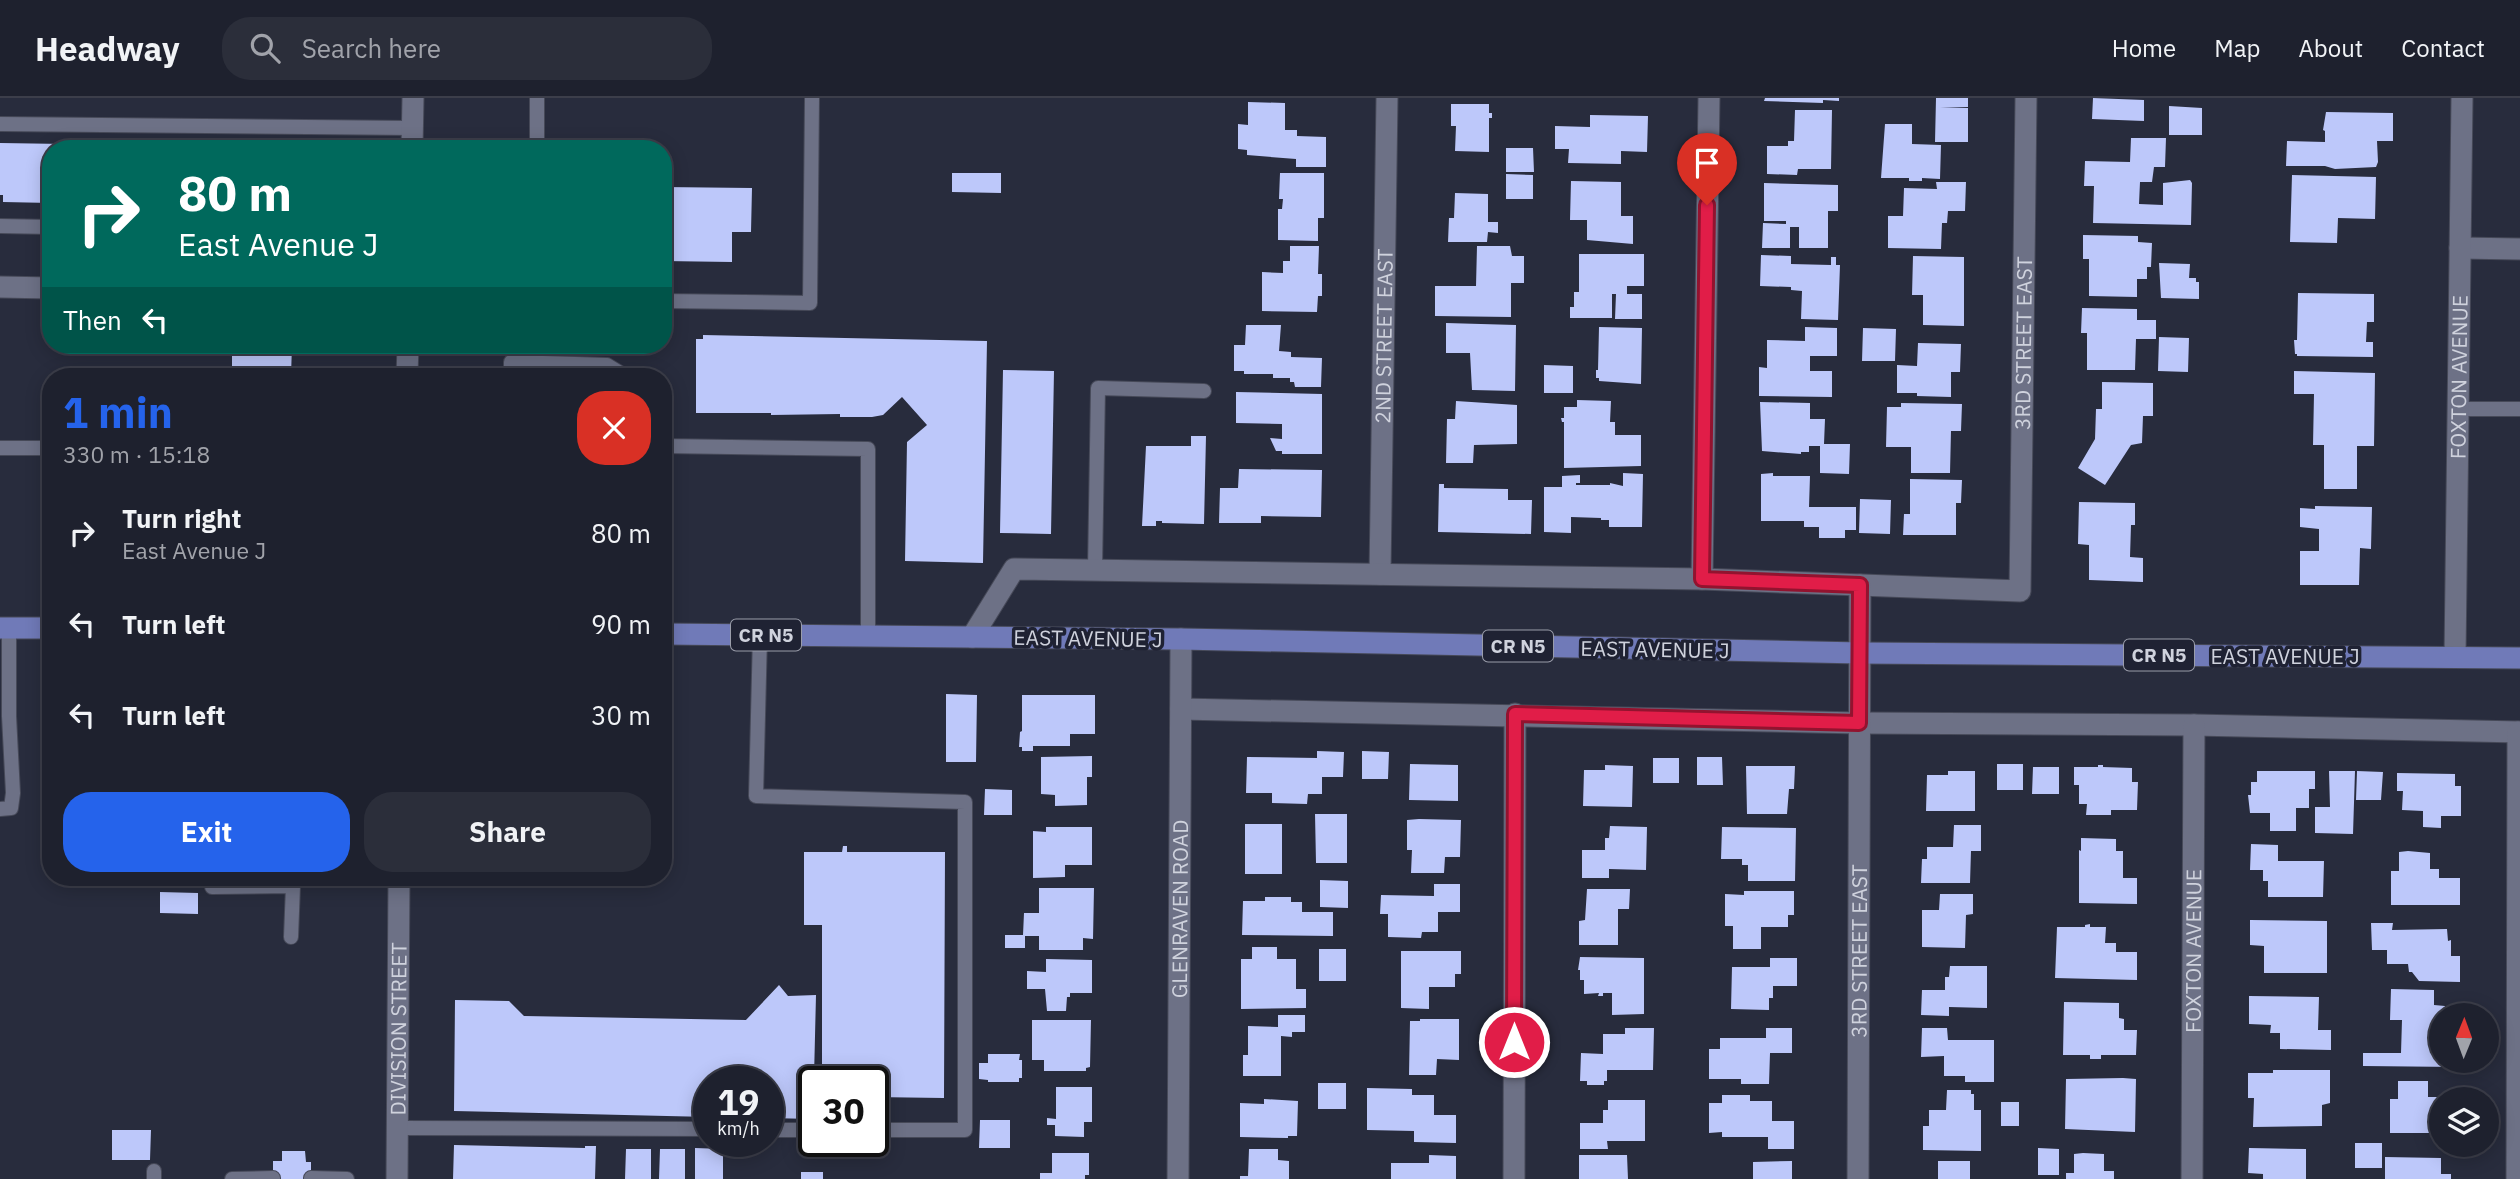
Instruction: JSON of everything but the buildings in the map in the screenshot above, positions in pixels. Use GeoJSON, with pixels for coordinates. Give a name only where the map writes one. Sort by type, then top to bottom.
{"type":"FeatureCollection","features":[{"type":"Feature","properties":{"kind":"main road"},"geometry":{"type":"LineString","coordinates":[[4,628],[42,628]]}},
{"type":"Feature","properties":{"kind":"main road","name":"EAST AVENUE J"},"geometry":{"type":"LineString","coordinates":[[672,634],[1181,639],[1860,653],[2520,658]]}},
{"type":"Feature","properties":{"kind":"street"},"geometry":{"type":"LineString","coordinates":[[412,98],[412,139]]}},
{"type":"Feature","properties":{"kind":"street","name":"2ND STREET EAST"},"geometry":{"type":"LineString","coordinates":[[1380,574],[1387,98]]}},
{"type":"Feature","properties":{"kind":"street"},"geometry":{"type":"LineString","coordinates":[[1702,579],[1709,98]]}},
{"type":"Feature","properties":{"kind":"street","name":"3RD STREET EAST"},"geometry":{"type":"LineString","coordinates":[[1858,1179],[1860,585],[2020,591],[2026,98]]}},
{"type":"Feature","properties":{"kind":"street","name":"FOXTON AVENUE"},"geometry":{"type":"LineString","coordinates":[[2455,657],[2462,98]]}},
{"type":"Feature","properties":{"kind":"street"},"geometry":{"type":"LineString","coordinates":[[2460,248],[2520,249]]}},
{"type":"Feature","properties":{"kind":"street"},"geometry":{"type":"LineString","coordinates":[[0,287],[42,288]]}},
{"type":"Feature","properties":{"kind":"street"},"geometry":{"type":"LineString","coordinates":[[972,637],[1014,569],[1702,579],[1860,585]]}},
{"type":"Feature","properties":{"kind":"street","name":"GLENRAVEN ROAD"},"geometry":{"type":"LineString","coordinates":[[1178,1179],[1181,639]]}},
{"type":"Feature","properties":{"kind":"street"},"geometry":{"type":"LineString","coordinates":[[1181,709],[1859,723],[2194,725],[2519,732],[2517,1179]]}},
{"type":"Feature","properties":{"kind":"street"},"geometry":{"type":"LineString","coordinates":[[1514,1179],[1515,714]]}},
{"type":"Feature","properties":{"kind":"street","name":"FOXTON AVENUE"},"geometry":{"type":"LineString","coordinates":[[2192,1179],[2194,725]]}},
{"type":"Feature","properties":{"kind":"street","name":"DIVISION STREET"},"geometry":{"type":"LineString","coordinates":[[397,1179],[399,886]]}},
{"type":"Feature","properties":{"kind":"lane"},"geometry":{"type":"LineString","coordinates":[[537,98],[537,140]]}},
{"type":"Feature","properties":{"kind":"lane"},"geometry":{"type":"LineString","coordinates":[[672,300],[810,303],[812,98]]}},
{"type":"Feature","properties":{"kind":"lane"},"geometry":{"type":"LineString","coordinates":[[0,124],[412,139]]}},
{"type":"Feature","properties":{"kind":"lane"},"geometry":{"type":"LineString","coordinates":[[0,226],[42,227]]}},
{"type":"Feature","properties":{"kind":"lane"},"geometry":{"type":"LineString","coordinates":[[511,368],[511,362],[607,365],[612,368]]}},
{"type":"Feature","properties":{"kind":"lane"},"geometry":{"type":"LineString","coordinates":[[1096,570],[1098,388],[1204,391]]}},
{"type":"Feature","properties":{"kind":"lane"},"geometry":{"type":"LineString","coordinates":[[2458,409],[2520,409]]}},
{"type":"Feature","properties":{"kind":"lane"},"geometry":{"type":"LineString","coordinates":[[672,446],[867,449],[868,636]]}},
{"type":"Feature","properties":{"kind":"lane"},"geometry":{"type":"LineString","coordinates":[[0,448],[42,448]]}},
{"type":"Feature","properties":{"kind":"lane"},"geometry":{"type":"LineString","coordinates":[[0,809],[11,808],[13,793],[4,628]]}},
{"type":"Feature","properties":{"kind":"lane"},"geometry":{"type":"LineString","coordinates":[[760,635],[756,796],[965,803],[965,1130],[889,1130]]}},
{"type":"Feature","properties":{"kind":"lane"},"geometry":{"type":"LineString","coordinates":[[212,887],[226,886]]}},
{"type":"Feature","properties":{"kind":"lane"},"geometry":{"type":"LineString","coordinates":[[291,937],[294,886]]}},
{"type":"Feature","properties":{"kind":"lane"},"geometry":{"type":"LineString","coordinates":[[397,1128],[693,1129]]}},
{"type":"Feature","properties":{"kind":"lane"},"geometry":{"type":"LineString","coordinates":[[232,1179],[273,1178]]}},
{"type":"Feature","properties":{"kind":"lane"},"geometry":{"type":"LineString","coordinates":[[311,1178],[347,1179]]}},
{"type":"Feature","properties":{"kind":"route"},"geometry":{"type":"LineString","coordinates":[[1514,1042],[1515,714],[1859,723],[1860,585],[1702,579],[1707,205]]}}]}
